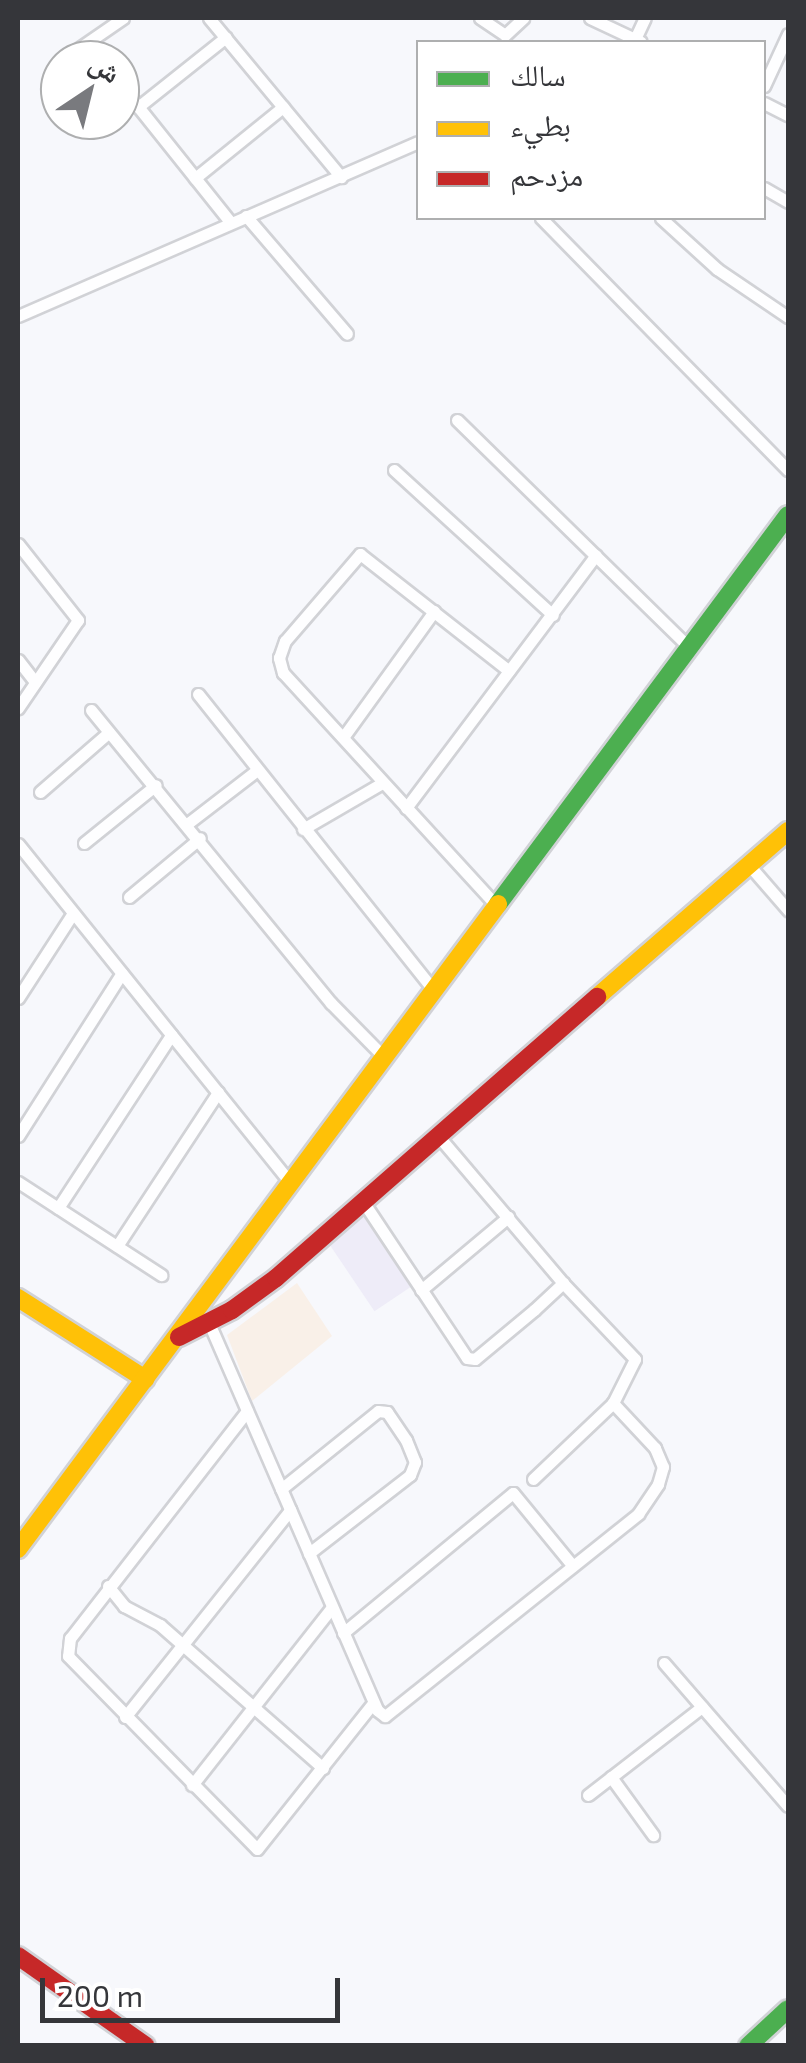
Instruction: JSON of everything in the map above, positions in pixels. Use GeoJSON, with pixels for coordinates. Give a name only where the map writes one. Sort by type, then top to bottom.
{"type":"FeatureCollection","features":[{"type":"Feature","properties":{"kind":"main road"},"geometry":{"type":"LineString","coordinates":[[18,1549],[788,514]]}},
{"type":"Feature","properties":{"kind":"main road"},"geometry":{"type":"LineString","coordinates":[[175,1339],[262,1290],[788,831]]}},
{"type":"Feature","properties":{"kind":"main road"},"geometry":{"type":"LineString","coordinates":[[18,1298],[145,1379]]}},
{"type":"Feature","properties":{"kind":"main road"},"geometry":{"type":"LineString","coordinates":[[18,1956],[146,2046]]}},
{"type":"Feature","properties":{"kind":"main road"},"geometry":{"type":"LineString","coordinates":[[752,2044],[788,2009]]}},
{"type":"Feature","properties":{"kind":"street"},"geometry":{"type":"LineString","coordinates":[[91,40],[123,18]]}},
{"type":"Feature","properties":{"kind":"street"},"geometry":{"type":"LineString","coordinates":[[210,18],[341,177]]}},
{"type":"Feature","properties":{"kind":"street"},"geometry":{"type":"LineString","coordinates":[[480,18],[505,35],[523,18]]}},
{"type":"Feature","properties":{"kind":"street"},"geometry":{"type":"LineString","coordinates":[[590,18],[636,40]]}},
{"type":"Feature","properties":{"kind":"street"},"geometry":{"type":"LineString","coordinates":[[766,82],[788,34]]}},
{"type":"Feature","properties":{"kind":"street"},"geometry":{"type":"LineString","coordinates":[[140,105],[226,37]]}},
{"type":"Feature","properties":{"kind":"street"},"geometry":{"type":"LineString","coordinates":[[195,178],[283,107]]}},
{"type":"Feature","properties":{"kind":"street"},"geometry":{"type":"LineString","coordinates":[[140,109],[230,222]]}},
{"type":"Feature","properties":{"kind":"street"},"geometry":{"type":"LineString","coordinates":[[18,316],[416,143]]}},
{"type":"Feature","properties":{"kind":"street"},"geometry":{"type":"LineString","coordinates":[[766,189],[788,202]]}},
{"type":"Feature","properties":{"kind":"street"},"geometry":{"type":"LineString","coordinates":[[246,216],[347,334]]}},
{"type":"Feature","properties":{"kind":"street"},"geometry":{"type":"LineString","coordinates":[[543,220],[788,470]]}},
{"type":"Feature","properties":{"kind":"street"},"geometry":{"type":"LineString","coordinates":[[663,220],[717,269],[788,317]]}},
{"type":"Feature","properties":{"kind":"street"},"geometry":{"type":"LineString","coordinates":[[457,420],[690,648]]}},
{"type":"Feature","properties":{"kind":"street"},"geometry":{"type":"LineString","coordinates":[[394,470],[553,614]]}},
{"type":"Feature","properties":{"kind":"street"},"geometry":{"type":"LineString","coordinates":[[18,544],[78,620],[18,708]]}},
{"type":"Feature","properties":{"kind":"street"},"geometry":{"type":"LineString","coordinates":[[496,904],[283,673],[279,658],[285,641],[360,554],[509,671]]}},
{"type":"Feature","properties":{"kind":"street"},"geometry":{"type":"LineString","coordinates":[[406,808],[596,555]]}},
{"type":"Feature","properties":{"kind":"street"},"geometry":{"type":"LineString","coordinates":[[344,736],[434,612]]}},
{"type":"Feature","properties":{"kind":"street"},"geometry":{"type":"LineString","coordinates":[[18,660],[35,682]]}},
{"type":"Feature","properties":{"kind":"street"},"geometry":{"type":"LineString","coordinates":[[198,694],[302,829],[433,988]]}},
{"type":"Feature","properties":{"kind":"street"},"geometry":{"type":"LineString","coordinates":[[91,710],[200,838],[330,1004],[384,1057]]}},
{"type":"Feature","properties":{"kind":"street"},"geometry":{"type":"LineString","coordinates":[[40,792],[110,732]]}},
{"type":"Feature","properties":{"kind":"street"},"geometry":{"type":"LineString","coordinates":[[186,824],[257,770]]}},
{"type":"Feature","properties":{"kind":"street"},"geometry":{"type":"LineString","coordinates":[[302,829],[382,783]]}},
{"type":"Feature","properties":{"kind":"street"},"geometry":{"type":"LineString","coordinates":[[84,844],[156,785]]}},
{"type":"Feature","properties":{"kind":"street"},"geometry":{"type":"LineString","coordinates":[[129,897],[200,838]]}},
{"type":"Feature","properties":{"kind":"street"},"geometry":{"type":"LineString","coordinates":[[20,854],[73,913],[290,1182]]}},
{"type":"Feature","properties":{"kind":"street"},"geometry":{"type":"LineString","coordinates":[[750,865],[788,910]]}},
{"type":"Feature","properties":{"kind":"street"},"geometry":{"type":"LineString","coordinates":[[18,998],[73,913]]}},
{"type":"Feature","properties":{"kind":"street"},"geometry":{"type":"LineString","coordinates":[[18,1136],[122,973]]}},
{"type":"Feature","properties":{"kind":"street"},"geometry":{"type":"LineString","coordinates":[[58,1208],[171,1034]]}},
{"type":"Feature","properties":{"kind":"street"},"geometry":{"type":"LineString","coordinates":[[117,1246],[218,1092]]}},
{"type":"Feature","properties":{"kind":"street"},"geometry":{"type":"LineString","coordinates":[[439,1138],[563,1283],[636,1359],[613,1403],[533,1479]]}},
{"type":"Feature","properties":{"kind":"street"},"geometry":{"type":"LineString","coordinates":[[18,1182],[161,1274]]}},
{"type":"Feature","properties":{"kind":"street"},"geometry":{"type":"LineString","coordinates":[[364,1203],[470,1360],[563,1283]]}},
{"type":"Feature","properties":{"kind":"street"},"geometry":{"type":"LineString","coordinates":[[420,1290],[508,1217]]}},
{"type":"Feature","properties":{"kind":"street"},"geometry":{"type":"LineString","coordinates":[[209,1323],[381,1714],[391,1714],[638,1514],[658,1484],[663,1467],[655,1448],[613,1403]]}},
{"type":"Feature","properties":{"kind":"street"},"geometry":{"type":"LineString","coordinates":[[247,1411],[108,1586],[70,1638],[67,1652],[71,1661],[192,1785],[253,1847],[260,1849],[373,1702]]}},
{"type":"Feature","properties":{"kind":"street"},"geometry":{"type":"LineString","coordinates":[[280,1488],[378,1411],[387,1412],[406,1440],[415,1462],[410,1475],[308,1553]]}},
{"type":"Feature","properties":{"kind":"street"},"geometry":{"type":"LineString","coordinates":[[343,1632],[513,1493],[573,1566]]}},
{"type":"Feature","properties":{"kind":"street"},"geometry":{"type":"LineString","coordinates":[[126,1716],[290,1510]]}},
{"type":"Feature","properties":{"kind":"street"},"geometry":{"type":"LineString","coordinates":[[108,1586],[130,1610],[160,1626],[324,1768]]}},
{"type":"Feature","properties":{"kind":"street"},"geometry":{"type":"LineString","coordinates":[[192,1785],[332,1607]]}},
{"type":"Feature","properties":{"kind":"street"},"geometry":{"type":"LineString","coordinates":[[664,1663],[788,1806]]}},
{"type":"Feature","properties":{"kind":"street"},"geometry":{"type":"LineString","coordinates":[[588,1795],[702,1706]]}},
{"type":"Feature","properties":{"kind":"street"},"geometry":{"type":"LineString","coordinates":[[611,1778],[653,1835]]}},
{"type":"Feature","properties":{"kind":"shaded area"},"geometry":{"type":"Polygon","coordinates":[[[364,1217],[411,1287],[374,1311],[328,1242],[364,1217]]]}},
{"type":"Feature","properties":{"kind":"shaded area"},"geometry":{"type":"Polygon","coordinates":[[[297,1283],[332,1336],[252,1401],[227,1335],[297,1283]]]}},
{"type":"Feature","properties":{"kind":"traffic: fast"},"geometry":{"type":"LineString","coordinates":[[498,904],[788,515]]}},
{"type":"Feature","properties":{"kind":"traffic: fast"},"geometry":{"type":"LineString","coordinates":[[748,2046],[788,2009]]}},
{"type":"Feature","properties":{"kind":"traffic: slow"},"geometry":{"type":"LineString","coordinates":[[597,997],[788,831]]}},
{"type":"Feature","properties":{"kind":"traffic: slow"},"geometry":{"type":"LineString","coordinates":[[18,1549],[498,904]]}},
{"type":"Feature","properties":{"kind":"traffic: slow"},"geometry":{"type":"LineString","coordinates":[[18,1298],[145,1379]]}},
{"type":"Feature","properties":{"kind":"traffic: jam"},"geometry":{"type":"LineString","coordinates":[[179,1337],[232,1310],[276,1278],[597,997]]}},
{"type":"Feature","properties":{"kind":"traffic: jam"},"geometry":{"type":"LineString","coordinates":[[18,1956],[146,2046]]}}]}
